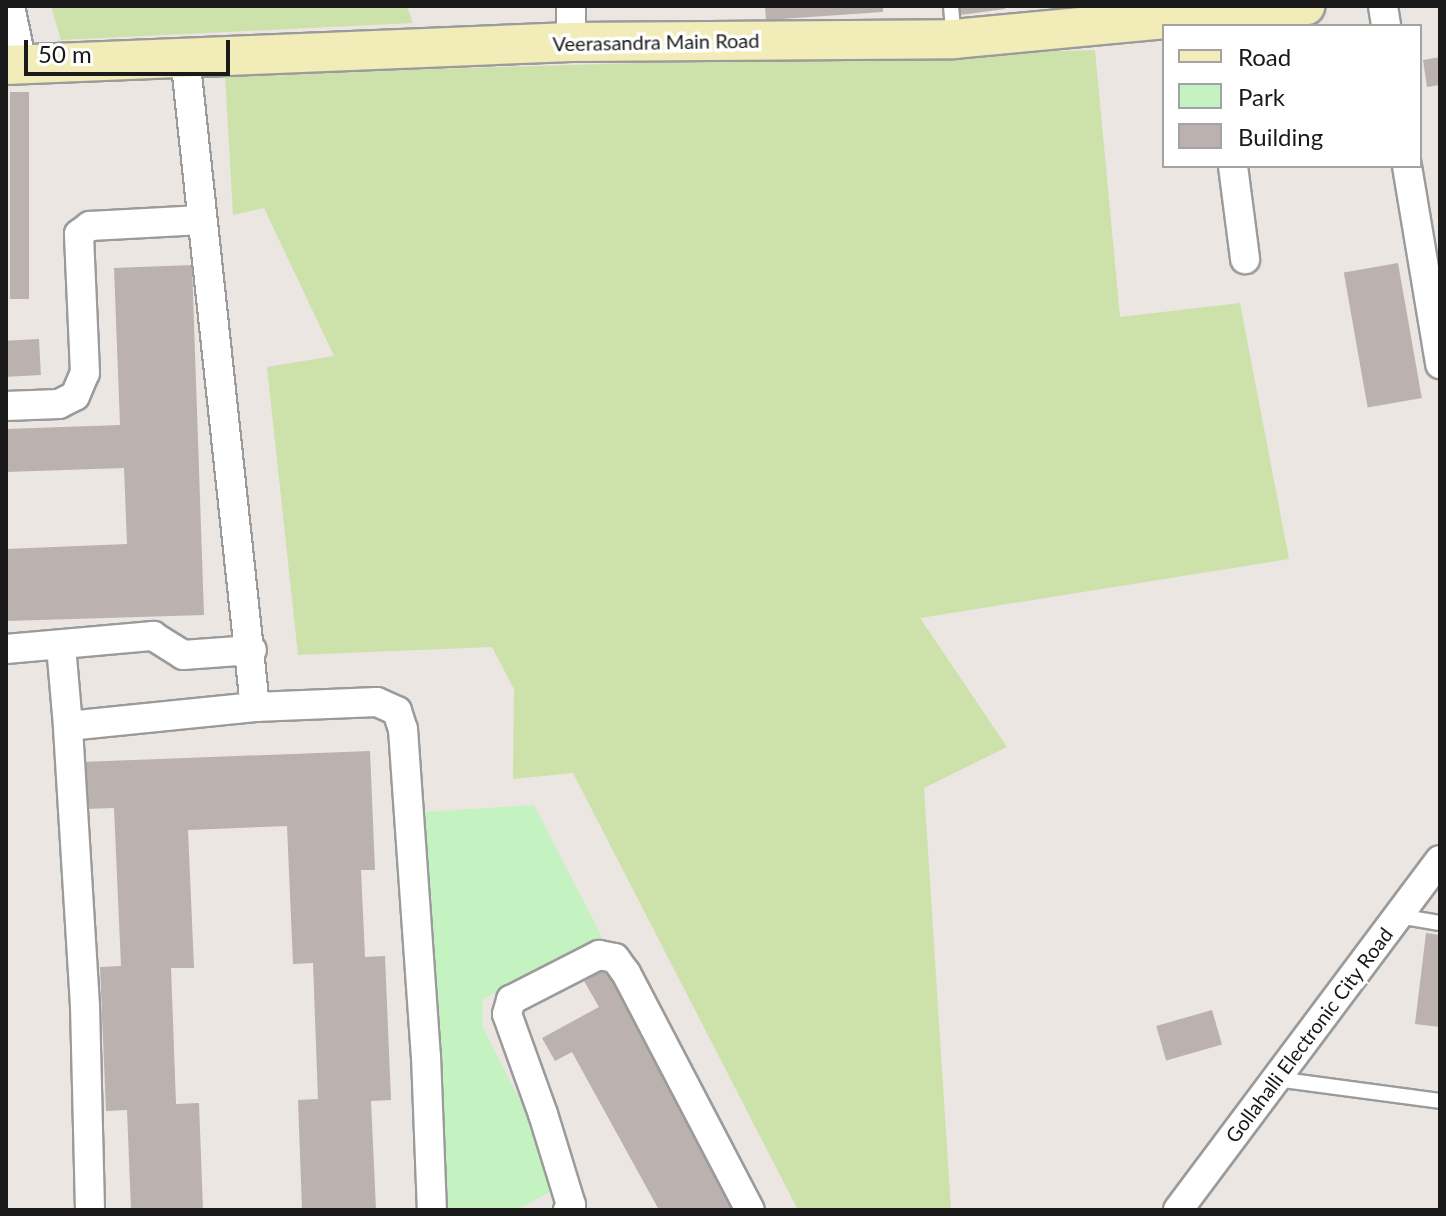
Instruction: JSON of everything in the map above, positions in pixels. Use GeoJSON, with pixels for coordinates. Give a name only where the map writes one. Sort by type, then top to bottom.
{"type":"FeatureCollection","features":[{"type":"Feature","properties":{"kind":"street"},"geometry":{"type":"LineString","coordinates":[[10,6],[14,64]]}},
{"type":"Feature","properties":{"kind":"street","name":"Veerasandra Main Road"},"geometry":{"type":"LineString","coordinates":[[14,64],[185,56],[571,24],[953,22],[1201,16],[1305,6]]}},
{"type":"Feature","properties":{"kind":"street"},"geometry":{"type":"LineString","coordinates":[[185,56],[252,650],[255,707]]}},
{"type":"Feature","properties":{"kind":"street"},"geometry":{"type":"LineString","coordinates":[[1233,168],[1245,259]]}},
{"type":"Feature","properties":{"kind":"street"},"geometry":{"type":"LineString","coordinates":[[1407,168],[1440,364]]}},
{"type":"Feature","properties":{"kind":"street"},"geometry":{"type":"LineString","coordinates":[[6,406],[59,404],[75,396],[85,373],[79,234],[90,226],[202,220]]}},
{"type":"Feature","properties":{"kind":"street"},"geometry":{"type":"LineString","coordinates":[[6,649],[153,636],[183,655],[252,650]]}},
{"type":"Feature","properties":{"kind":"street"},"geometry":{"type":"LineString","coordinates":[[61,646],[85,1006],[90,1210]]}},
{"type":"Feature","properties":{"kind":"street"},"geometry":{"type":"LineString","coordinates":[[68,726],[255,707],[377,702],[397,711],[403,729],[425,1040],[432,1210]]}},
{"type":"Feature","properties":{"kind":"street","name":"Gollahalli Electronic City Road"},"geometry":{"type":"LineString","coordinates":[[1178,1210],[1440,860]]}},
{"type":"Feature","properties":{"kind":"street"},"geometry":{"type":"LineString","coordinates":[[568,1210],[571,1205],[543,1114],[507,1014],[511,1000],[599,955],[615,958],[626,973],[750,1210]]}},
{"type":"Feature","properties":{"kind":"lane"},"geometry":{"type":"LineString","coordinates":[[1398,916],[1440,923]]}},
{"type":"Feature","properties":{"kind":"lane"},"geometry":{"type":"LineString","coordinates":[[1275,1079],[1440,1101]]}},
{"type":"Feature","properties":{"kind":"green space"},"geometry":{"type":"Polygon","coordinates":[[[51,6],[407,6],[413,23],[61,40],[51,6]]]}},
{"type":"Feature","properties":{"kind":"green space"},"geometry":{"type":"Polygon","coordinates":[[[1095,50],[1120,317],[1240,303],[1289,559],[920,618],[1007,747],[924,788],[951,1210],[798,1210],[573,773],[513,779],[514,689],[492,647],[298,655],[267,367],[334,356],[264,208],[233,215],[225,75],[1095,50]]]}},
{"type":"Feature","properties":{"kind":"green space"},"geometry":{"type":"Polygon","coordinates":[[[534,805],[602,937],[483,999],[482,1026],[563,1185],[516,1210],[441,1210],[425,812],[534,805]]]}},
{"type":"Feature","properties":{"kind":"building"},"geometry":{"type":"Polygon","coordinates":[[[765,6],[883,6],[883,12],[766,20],[765,6]]]}},
{"type":"Feature","properties":{"kind":"building"},"geometry":{"type":"Polygon","coordinates":[[[959,6],[1005,6],[1005,9],[960,15],[959,6]]]}},
{"type":"Feature","properties":{"kind":"building"},"geometry":{"type":"Polygon","coordinates":[[[1440,57],[1440,85],[1427,87],[1423,60],[1440,57]]]}},
{"type":"Feature","properties":{"kind":"building"},"geometry":{"type":"Polygon","coordinates":[[[10,92],[29,92],[29,299],[10,299],[10,92]]]}},
{"type":"Feature","properties":{"kind":"building"},"geometry":{"type":"Polygon","coordinates":[[[1398,263],[1422,398],[1368,407],[1344,273],[1398,263]]]}},
{"type":"Feature","properties":{"kind":"building"},"geometry":{"type":"Polygon","coordinates":[[[192,265],[204,615],[6,621],[6,549],[127,544],[124,468],[6,472],[6,429],[120,425],[114,268],[192,265]]]}},
{"type":"Feature","properties":{"kind":"building"},"geometry":{"type":"Polygon","coordinates":[[[39,339],[41,375],[8,377],[6,341],[39,339]]]}},
{"type":"Feature","properties":{"kind":"building"},"geometry":{"type":"Polygon","coordinates":[[[370,751],[375,870],[361,870],[365,957],[385,956],[391,1100],[371,1101],[376,1210],[302,1210],[298,1100],[318,1099],[313,963],[293,964],[287,826],[188,830],[194,968],[171,968],[176,1104],[199,1103],[203,1210],[131,1210],[127,1110],[106,1111],[100,967],[121,966],[114,808],[84,809],[82,762],[370,751]]]}},
{"type":"Feature","properties":{"kind":"building"},"geometry":{"type":"Polygon","coordinates":[[[1426,933],[1440,935],[1440,1027],[1415,1024],[1426,933]]]}},
{"type":"Feature","properties":{"kind":"building"},"geometry":{"type":"Polygon","coordinates":[[[609,967],[743,1210],[659,1210],[572,1052],[555,1061],[542,1038],[599,1007],[584,981],[609,967]]]}},
{"type":"Feature","properties":{"kind":"building"},"geometry":{"type":"Polygon","coordinates":[[[1212,1010],[1222,1045],[1166,1061],[1156,1026],[1212,1010]]]}}]}
